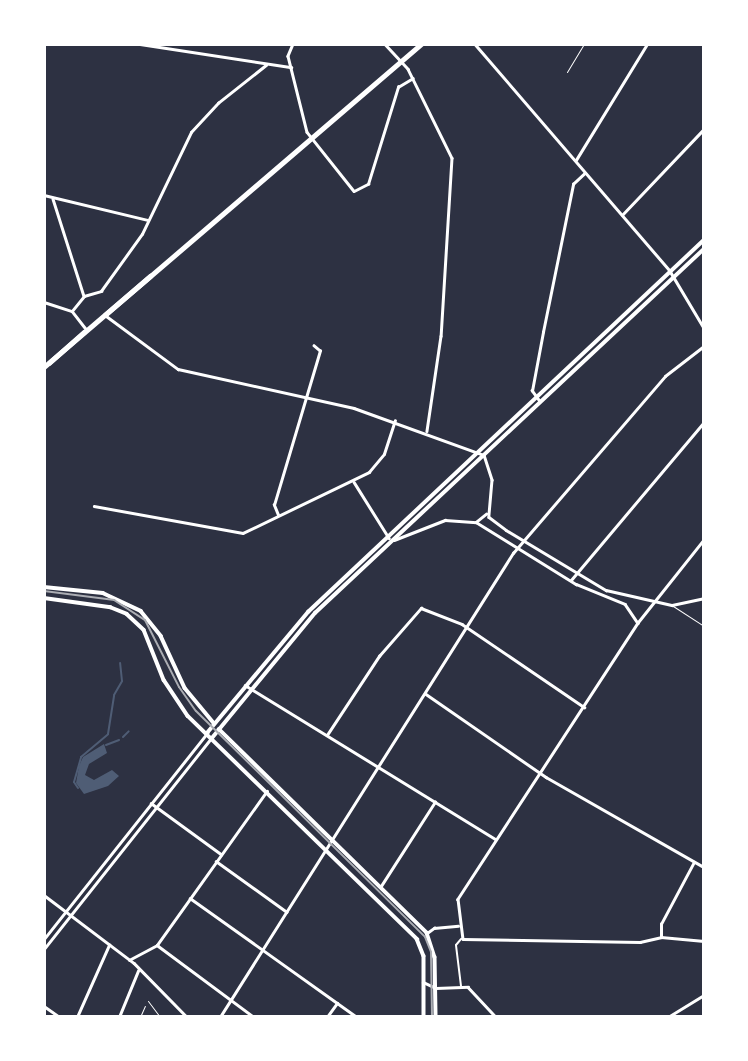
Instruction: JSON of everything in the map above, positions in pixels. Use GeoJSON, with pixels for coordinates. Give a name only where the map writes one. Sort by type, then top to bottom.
{"type":"FeatureCollection","features":[{"type":"Feature","properties":{"kind":"main road"},"geometry":{"type":"LineString","coordinates":[[46,365],[421,44]]}},
{"type":"Feature","properties":{"kind":"street"},"geometry":{"type":"LineString","coordinates":[[140,44],[291,67]]}},
{"type":"Feature","properties":{"kind":"street"},"geometry":{"type":"LineString","coordinates":[[385,44],[413,78],[452,158],[441,336],[427,431]]}},
{"type":"Feature","properties":{"kind":"street"},"geometry":{"type":"LineString","coordinates":[[475,44],[670,271],[704,328]]}},
{"type":"Feature","properties":{"kind":"street"},"geometry":{"type":"LineString","coordinates":[[576,161],[647,44]]}},
{"type":"Feature","properties":{"kind":"street"},"geometry":{"type":"LineString","coordinates":[[291,46],[291,67],[310,139],[354,191],[368,184],[398,87],[413,78]]}},
{"type":"Feature","properties":{"kind":"street"},"geometry":{"type":"LineString","coordinates":[[72,312],[84,296],[101,291],[148,220],[191,132],[218,103],[266,65]]}},
{"type":"Feature","properties":{"kind":"street"},"geometry":{"type":"LineString","coordinates":[[621,216],[704,128]]}},
{"type":"Feature","properties":{"kind":"street"},"geometry":{"type":"LineString","coordinates":[[540,402],[532,391],[573,184],[586,173]]}},
{"type":"Feature","properties":{"kind":"street"},"geometry":{"type":"LineString","coordinates":[[44,195],[148,220]]}},
{"type":"Feature","properties":{"kind":"street"},"geometry":{"type":"LineString","coordinates":[[53,197],[84,296]]}},
{"type":"Feature","properties":{"kind":"street"},"geometry":{"type":"LineString","coordinates":[[44,939],[245,684],[334,586],[704,240]]}},
{"type":"Feature","properties":{"kind":"street"},"geometry":{"type":"LineString","coordinates":[[44,949],[251,689],[338,591],[704,249]]}},
{"type":"Feature","properties":{"kind":"street"},"geometry":{"type":"LineString","coordinates":[[44,302],[72,312],[87,330]]}},
{"type":"Feature","properties":{"kind":"street"},"geometry":{"type":"LineString","coordinates":[[104,315],[178,369],[306,396],[427,431],[484,454]]}},
{"type":"Feature","properties":{"kind":"street"},"geometry":{"type":"LineString","coordinates":[[278,515],[274,505],[320,351],[314,346]]}},
{"type":"Feature","properties":{"kind":"street"},"geometry":{"type":"LineString","coordinates":[[220,1017],[380,768],[517,547],[664,376],[704,346]]}},
{"type":"Feature","properties":{"kind":"street"},"geometry":{"type":"LineString","coordinates":[[94,506],[234,533],[354,482],[377,464],[395,421]]}},
{"type":"Feature","properties":{"kind":"street"},"geometry":{"type":"LineString","coordinates":[[571,580],[704,422]]}},
{"type":"Feature","properties":{"kind":"street"},"geometry":{"type":"LineString","coordinates":[[484,454],[492,480],[487,512],[492,521],[522,541],[606,590],[671,605],[704,598]]}},
{"type":"Feature","properties":{"kind":"street"},"geometry":{"type":"LineString","coordinates":[[354,482],[392,541]]}},
{"type":"Feature","properties":{"kind":"street"},"geometry":{"type":"LineString","coordinates":[[476,522],[487,512]]}},
{"type":"Feature","properties":{"kind":"street"},"geometry":{"type":"LineString","coordinates":[[392,541],[445,520],[476,522],[571,580],[625,604],[638,623]]}},
{"type":"Feature","properties":{"kind":"street"},"geometry":{"type":"LineString","coordinates":[[461,987],[456,946],[461,939],[458,899],[638,623],[704,540]]}},
{"type":"Feature","properties":{"kind":"street"},"geometry":{"type":"LineString","coordinates":[[334,586],[338,591]]}},
{"type":"Feature","properties":{"kind":"street"},"geometry":{"type":"LineString","coordinates":[[44,587],[103,593],[141,611],[161,636],[185,688],[219,729],[429,935],[436,988],[436,1017]]}},
{"type":"Feature","properties":{"kind":"street"},"geometry":{"type":"LineString","coordinates":[[44,598],[110,607],[135,621],[148,638],[170,691],[206,733],[327,850],[422,948]]}},
{"type":"Feature","properties":{"kind":"street"},"geometry":{"type":"LineString","coordinates":[[327,735],[360,681],[416,610],[426,609],[468,628],[584,706]]}},
{"type":"Feature","properties":{"kind":"street"},"geometry":{"type":"LineString","coordinates":[[245,684],[496,840]]}},
{"type":"Feature","properties":{"kind":"street"},"geometry":{"type":"LineString","coordinates":[[426,694],[540,773],[704,867]]}},
{"type":"Feature","properties":{"kind":"street"},"geometry":{"type":"LineString","coordinates":[[129,960],[157,945],[267,791]]}},
{"type":"Feature","properties":{"kind":"street"},"geometry":{"type":"LineString","coordinates":[[381,886],[435,802]]}},
{"type":"Feature","properties":{"kind":"street"},"geometry":{"type":"LineString","coordinates":[[151,803],[221,854]]}},
{"type":"Feature","properties":{"kind":"street"},"geometry":{"type":"LineString","coordinates":[[216,861],[287,912]]}},
{"type":"Feature","properties":{"kind":"street"},"geometry":{"type":"LineString","coordinates":[[661,937],[662,924],[694,862]]}},
{"type":"Feature","properties":{"kind":"street"},"geometry":{"type":"LineString","coordinates":[[44,895],[129,960],[187,1017]]}},
{"type":"Feature","properties":{"kind":"street"},"geometry":{"type":"LineString","coordinates":[[190,898],[357,1017]]}},
{"type":"Feature","properties":{"kind":"street"},"geometry":{"type":"LineString","coordinates":[[424,1017],[422,948],[433,928],[458,926]]}},
{"type":"Feature","properties":{"kind":"street"},"geometry":{"type":"LineString","coordinates":[[461,939],[640,942],[661,937],[704,941]]}},
{"type":"Feature","properties":{"kind":"street"},"geometry":{"type":"LineString","coordinates":[[76,1017],[109,945]]}},
{"type":"Feature","properties":{"kind":"street"},"geometry":{"type":"LineString","coordinates":[[157,945],[230,1002],[254,1017]]}},
{"type":"Feature","properties":{"kind":"street"},"geometry":{"type":"LineString","coordinates":[[119,1017],[138,971]]}},
{"type":"Feature","properties":{"kind":"street"},"geometry":{"type":"LineString","coordinates":[[423,982],[436,988],[470,988],[496,1017]]}},
{"type":"Feature","properties":{"kind":"street"},"geometry":{"type":"LineString","coordinates":[[668,1017],[704,994]]}},
{"type":"Feature","properties":{"kind":"street"},"geometry":{"type":"LineString","coordinates":[[327,1017],[337,1003]]}},
{"type":"Feature","properties":{"kind":"street"},"geometry":{"type":"LineString","coordinates":[[44,1006],[60,1017]]}},
{"type":"Feature","properties":{"kind":"lane"},"geometry":{"type":"LineString","coordinates":[[567,72],[584,44]]}},
{"type":"Feature","properties":{"kind":"lane"},"geometry":{"type":"LineString","coordinates":[[671,605],[704,626]]}},
{"type":"Feature","properties":{"kind":"lane"},"geometry":{"type":"LineString","coordinates":[[155,994],[159,990]]}},
{"type":"Feature","properties":{"kind":"lane"},"geometry":{"type":"LineString","coordinates":[[139,1017],[148,1001]]}},
{"type":"Feature","properties":{"kind":"lane"},"geometry":{"type":"LineString","coordinates":[[147,1005],[160,1017]]}},
{"type":"Feature","properties":{"kind":"water"},"geometry":{"type":"Polygon","coordinates":[[[104,744],[107,753],[89,764],[85,775],[94,780],[112,770],[119,776],[108,786],[84,794],[76,783],[79,766],[83,757],[104,744]]]}},
{"type":"Feature","properties":{"kind":"waterway"},"geometry":{"type":"LineString","coordinates":[[78,788],[74,782],[81,757],[108,734],[114,695],[122,681],[120,663]]}},
{"type":"Feature","properties":{"kind":"waterway"},"geometry":{"type":"LineString","coordinates":[[123,737],[129,731]]}},
{"type":"Feature","properties":{"kind":"waterway"},"geometry":{"type":"LineString","coordinates":[[106,745],[119,740]]}},
{"type":"Feature","properties":{"kind":"tram line"},"geometry":{"type":"LineString","coordinates":[[44,591],[114,600],[145,620],[179,687],[196,711],[425,937],[431,952],[432,1017]]}}]}
